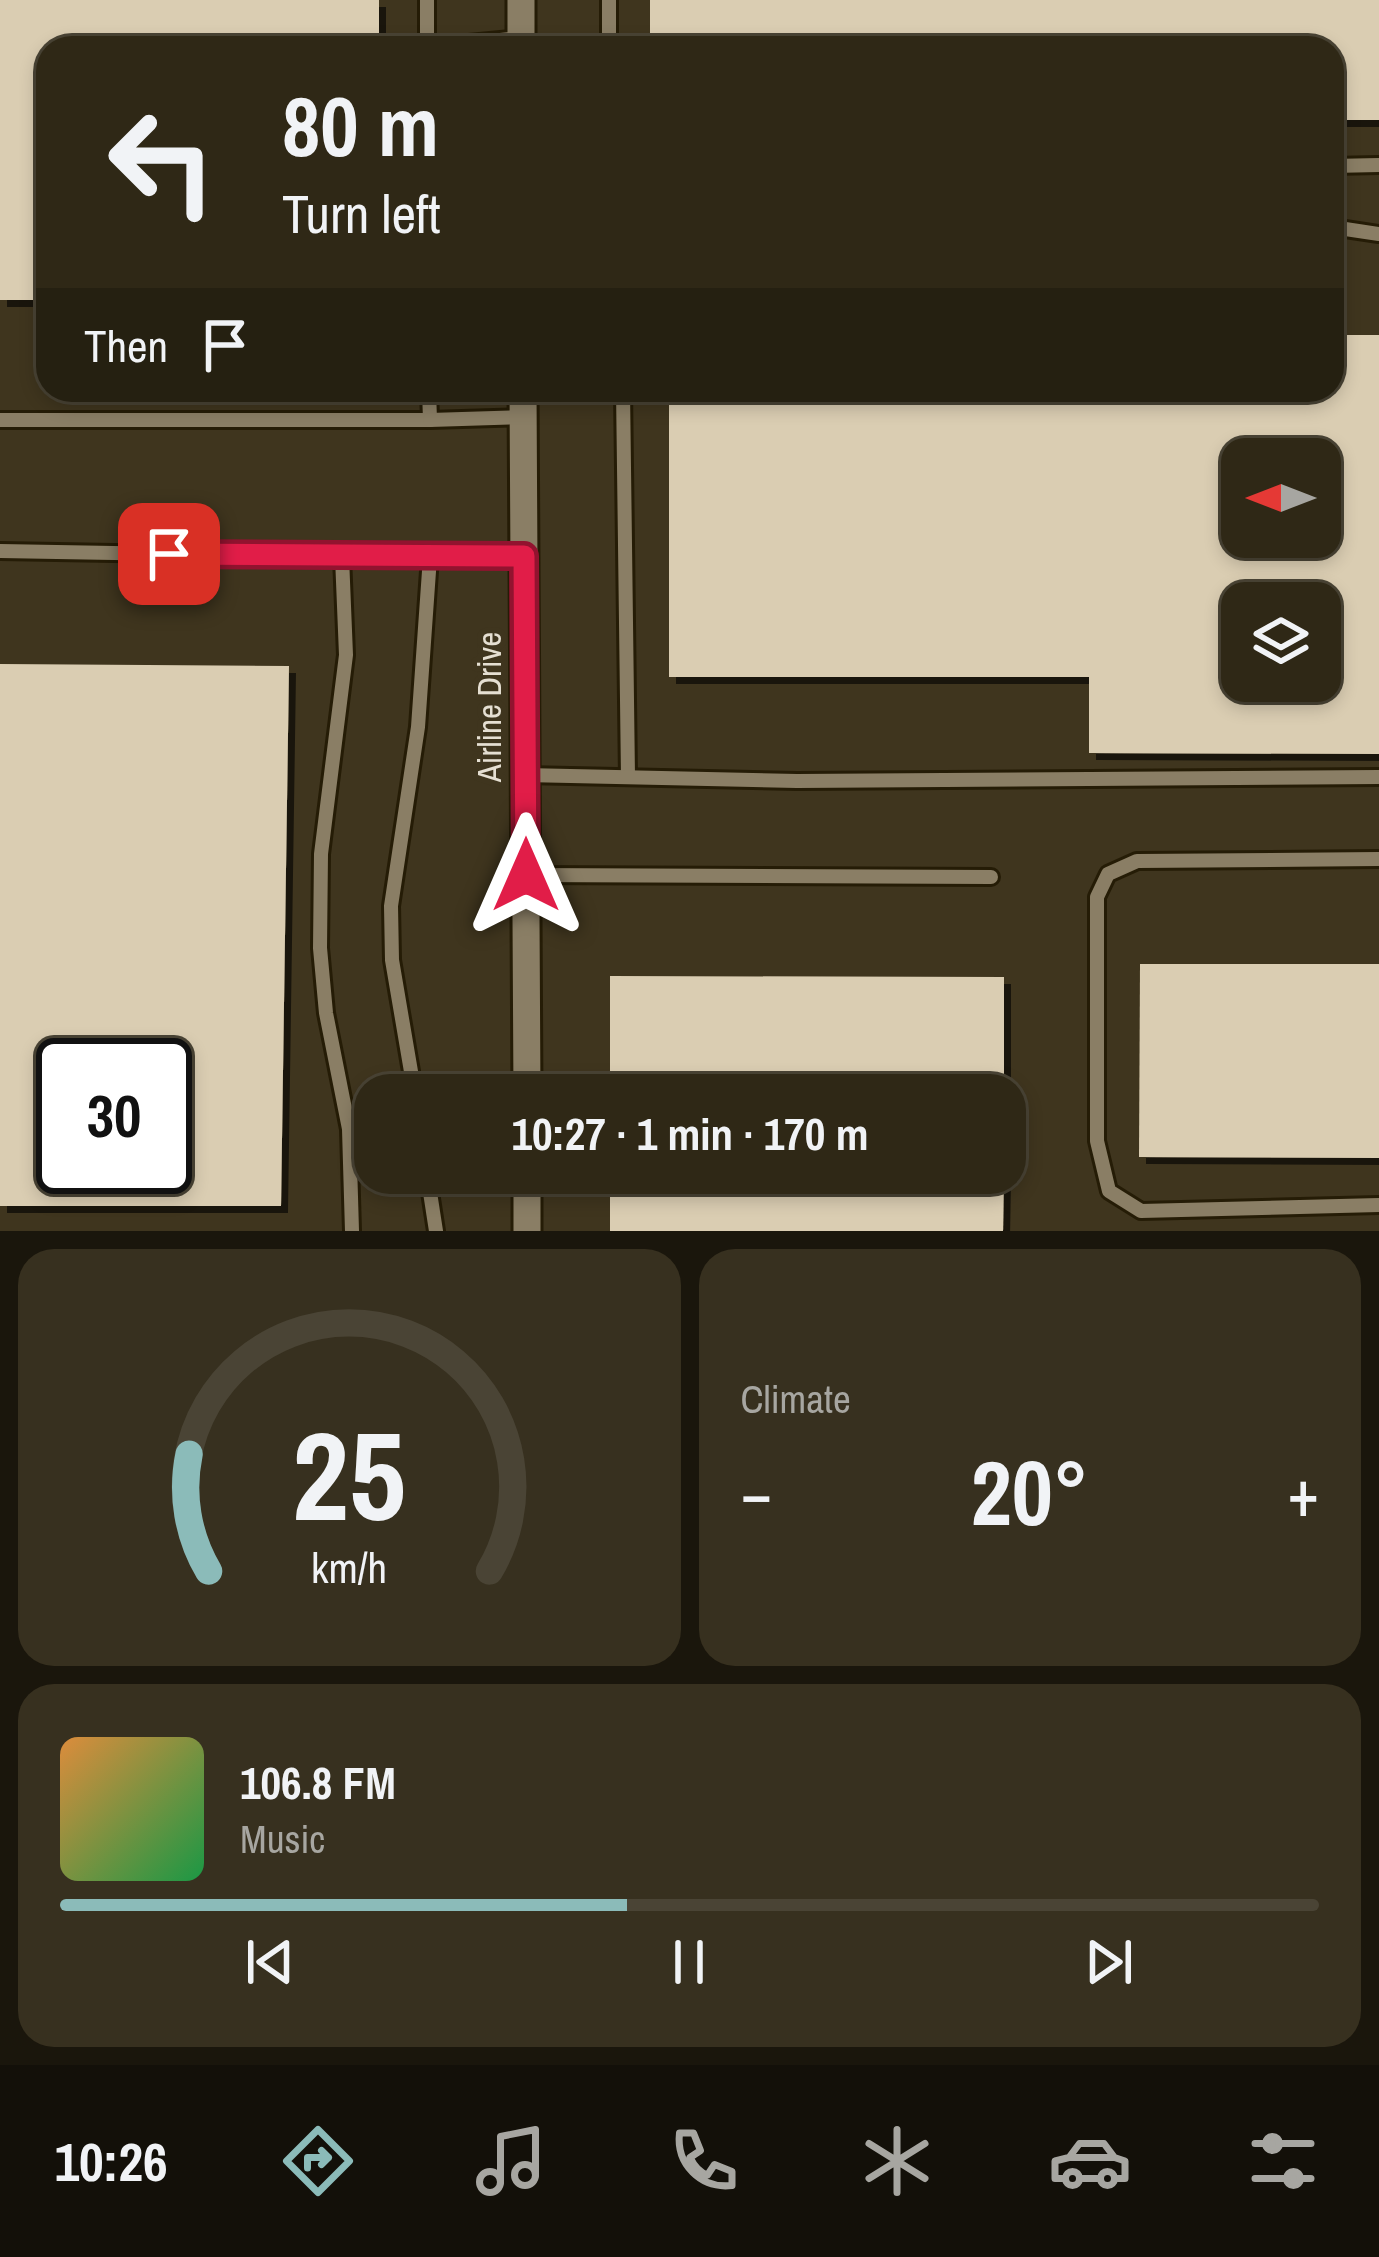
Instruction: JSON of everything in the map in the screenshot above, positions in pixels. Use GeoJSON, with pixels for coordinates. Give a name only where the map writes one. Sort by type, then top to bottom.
{"type":"FeatureCollection","features":[{"type":"Feature","properties":{"kind":"street"},"geometry":{"type":"LineString","coordinates":[[521,0],[521,36]]}},
{"type":"Feature","properties":{"kind":"street","name":"Airline Drive"},"geometry":{"type":"LineString","coordinates":[[524,403],[526,1074]]}},
{"type":"Feature","properties":{"kind":"street"},"geometry":{"type":"LineString","coordinates":[[527,1194],[527,1231]]}},
{"type":"Feature","properties":{"kind":"lane"},"geometry":{"type":"LineString","coordinates":[[427,0],[427,36]]}},
{"type":"Feature","properties":{"kind":"lane"},"geometry":{"type":"LineString","coordinates":[[609,0],[609,36]]}},
{"type":"Feature","properties":{"kind":"lane"},"geometry":{"type":"LineString","coordinates":[[1344,166],[1379,166]]}},
{"type":"Feature","properties":{"kind":"lane"},"geometry":{"type":"LineString","coordinates":[[1344,229],[1379,234]]}},
{"type":"Feature","properties":{"kind":"lane"},"geometry":{"type":"LineString","coordinates":[[429,402],[430,420]]}},
{"type":"Feature","properties":{"kind":"lane"},"geometry":{"type":"LineString","coordinates":[[623,402],[628,777]]}},
{"type":"Feature","properties":{"kind":"lane"},"geometry":{"type":"LineString","coordinates":[[0,420],[430,420],[524,403]]}},
{"type":"Feature","properties":{"kind":"lane"},"geometry":{"type":"LineString","coordinates":[[0,551],[524,556]]}},
{"type":"Feature","properties":{"kind":"lane"},"geometry":{"type":"LineString","coordinates":[[411,1074],[392,960],[391,906],[418,728],[430,556]]}},
{"type":"Feature","properties":{"kind":"lane"},"geometry":{"type":"LineString","coordinates":[[342,557],[346,655],[321,854],[320,948],[326,1013],[349,1129],[352,1231]]}},
{"type":"Feature","properties":{"kind":"lane"},"geometry":{"type":"LineString","coordinates":[[525,775],[1379,777]]}},
{"type":"Feature","properties":{"kind":"lane"},"geometry":{"type":"LineString","coordinates":[[1379,860],[1136,861],[1108,874],[1097,897],[1097,1141],[1108,1191],[1141,1211],[1379,1205]]}},
{"type":"Feature","properties":{"kind":"lane"},"geometry":{"type":"LineString","coordinates":[[526,875],[991,877]]}},
{"type":"Feature","properties":{"kind":"lane"},"geometry":{"type":"LineString","coordinates":[[430,1194],[436,1231]]}},
{"type":"Feature","properties":{"kind":"lane"},"geometry":{"type":"LineString","coordinates":[[1140,1231],[1141,1211]]}},
{"type":"Feature","properties":{"kind":"building"},"geometry":{"type":"Polygon","coordinates":[[[0,0],[379,0],[379,36],[36,36],[36,300],[0,300],[0,0]]]}},
{"type":"Feature","properties":{"kind":"building"},"geometry":{"type":"Polygon","coordinates":[[[650,0],[1379,0],[1379,120],[1344,120],[1344,36],[650,36],[650,0]]]}},
{"type":"Feature","properties":{"kind":"building"},"geometry":{"type":"Polygon","coordinates":[[[1344,335],[1379,335],[1379,754],[1089,753],[1089,677],[669,677],[669,402],[1344,402],[1344,335]]]}},
{"type":"Feature","properties":{"kind":"building"},"geometry":{"type":"Polygon","coordinates":[[[0,664],[289,666],[281,1206],[0,1206],[0,664]]]}},
{"type":"Feature","properties":{"kind":"building"},"geometry":{"type":"Polygon","coordinates":[[[1140,964],[1379,964],[1379,1158],[1139,1157],[1140,964]]]}},
{"type":"Feature","properties":{"kind":"building"},"geometry":{"type":"Polygon","coordinates":[[[610,976],[1004,977],[1004,1074],[610,1074],[610,976]]]}},
{"type":"Feature","properties":{"kind":"building"},"geometry":{"type":"Polygon","coordinates":[[[610,1194],[1004,1194],[1003,1231],[610,1231],[610,1194]]]}},
{"type":"Feature","properties":{"kind":"route"},"geometry":{"type":"LineString","coordinates":[[169,554],[524,556],[526,875]]}}]}
